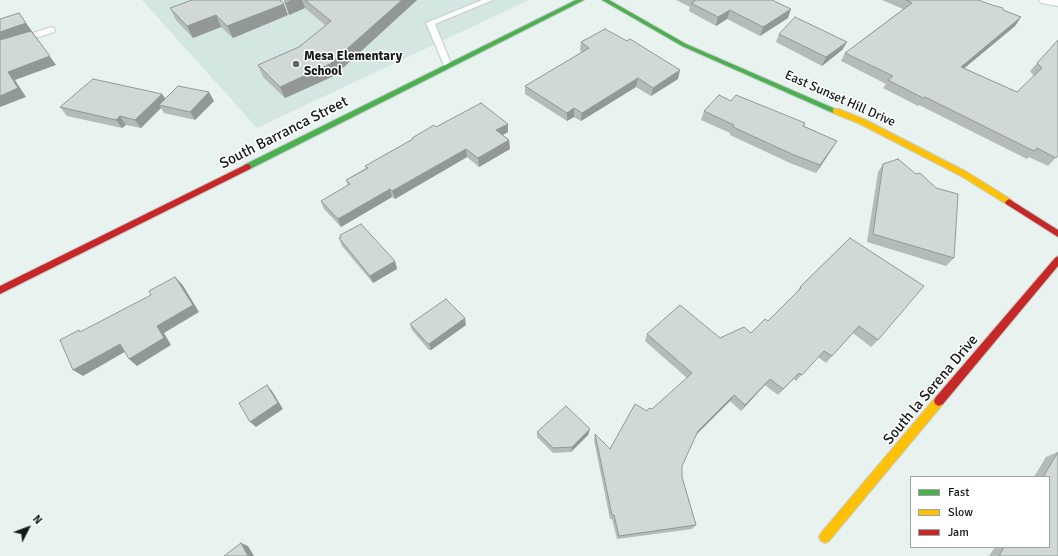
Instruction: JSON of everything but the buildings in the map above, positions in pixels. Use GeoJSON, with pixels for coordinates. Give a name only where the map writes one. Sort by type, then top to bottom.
{"type":"FeatureCollection","features":[{"type":"Feature","properties":{"kind":"street","name":"South Barranca Street"},"geometry":{"type":"LineString","coordinates":[[0,290],[581,0]]}},
{"type":"Feature","properties":{"kind":"street","name":"East Sunset Hill Drive"},"geometry":{"type":"LineString","coordinates":[[605,0],[684,45],[864,122],[964,174],[1058,234]]}},
{"type":"Feature","properties":{"kind":"street"},"geometry":{"type":"LineString","coordinates":[[1046,0],[1058,2]]}},
{"type":"Feature","properties":{"kind":"street","name":"South la Serena Drive"},"geometry":{"type":"LineString","coordinates":[[825,537],[1058,260]]}},
{"type":"Feature","properties":{"kind":"lane"},"geometry":{"type":"LineString","coordinates":[[448,66],[430,23],[489,0]]}},
{"type":"Feature","properties":{"kind":"lane"},"geometry":{"type":"LineString","coordinates":[[0,47],[51,30]]}},
{"type":"Feature","properties":{"kind":"shaded area","name":"Mesa Elementary School"},"geometry":{"type":"Polygon","coordinates":[[[142,0],[529,0],[257,128],[142,0]]]}},
{"type":"Feature","properties":{"kind":"traffic: fast"},"geometry":{"type":"LineString","coordinates":[[247,167],[581,0]]}},
{"type":"Feature","properties":{"kind":"traffic: fast"},"geometry":{"type":"LineString","coordinates":[[605,0],[684,45],[836,111]]}},
{"type":"Feature","properties":{"kind":"traffic: slow"},"geometry":{"type":"LineString","coordinates":[[836,111],[863,122],[964,174],[1009,202]]}},
{"type":"Feature","properties":{"kind":"traffic: slow"},"geometry":{"type":"LineString","coordinates":[[825,537],[939,401]]}},
{"type":"Feature","properties":{"kind":"traffic: jam"},"geometry":{"type":"LineString","coordinates":[[0,290],[247,167]]}},
{"type":"Feature","properties":{"kind":"traffic: jam"},"geometry":{"type":"LineString","coordinates":[[1009,202],[1058,234]]}},
{"type":"Feature","properties":{"kind":"traffic: jam"},"geometry":{"type":"LineString","coordinates":[[939,401],[1058,260]]}},
{"type":"Feature","properties":{"kind":"place","name":"Mesa Elementary School"},"geometry":{"type":"Point","coordinates":[296,64]}}]}
